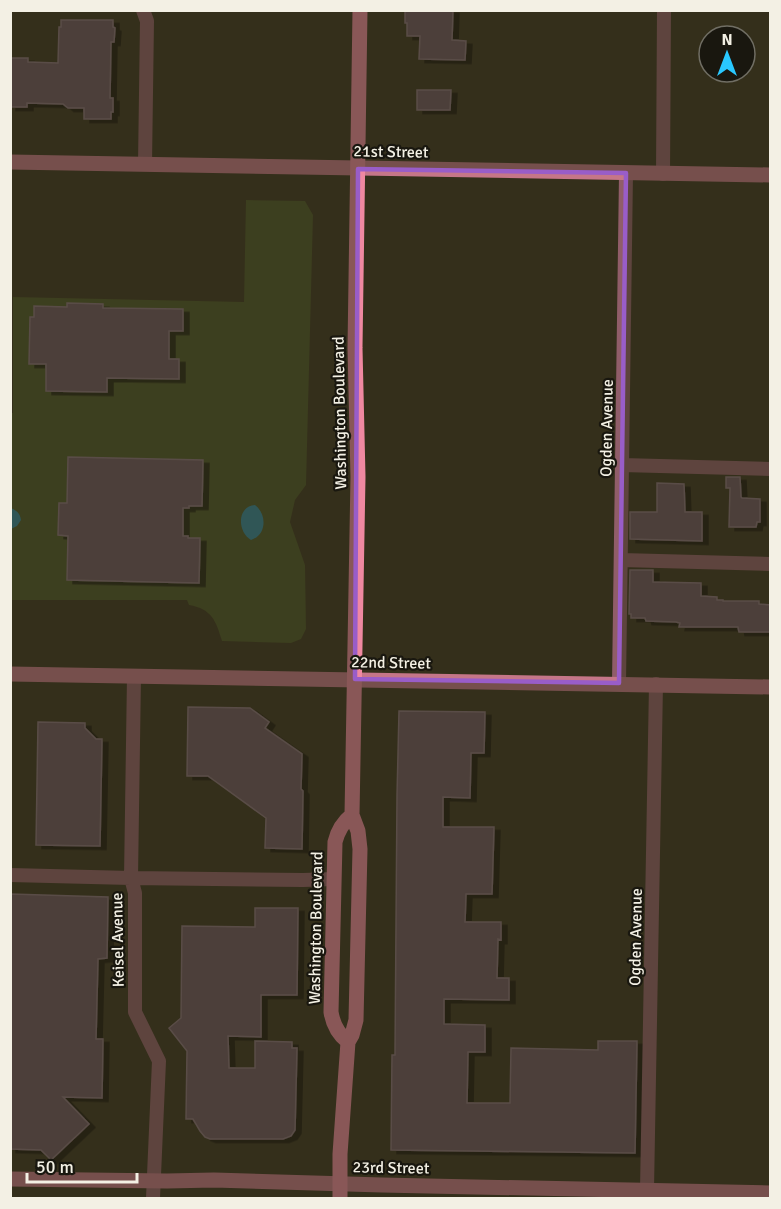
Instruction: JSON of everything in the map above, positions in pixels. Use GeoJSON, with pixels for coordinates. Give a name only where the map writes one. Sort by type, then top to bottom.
{"type":"FeatureCollection","features":[{"type":"Feature","properties":{"kind":"main road","name":"Washington Boulevard"},"geometry":{"type":"LineString","coordinates":[[340,1191],[340,1154],[348,1042],[356,1020],[360,849],[358,831],[352,815],[358,477],[355,348],[360,10]]}},
{"type":"Feature","properties":{"kind":"main road","name":"Washington Boulevard"},"geometry":{"type":"LineString","coordinates":[[348,1042],[335,1029],[331,1012],[335,842],[336,835],[352,815]]}},
{"type":"Feature","properties":{"kind":"street"},"geometry":{"type":"LineString","coordinates":[[143,10],[147,21],[145,164]]}},
{"type":"Feature","properties":{"kind":"street"},"geometry":{"type":"LineString","coordinates":[[663,174],[664,10]]}},
{"type":"Feature","properties":{"kind":"street","name":"21st Street"},"geometry":{"type":"LineString","coordinates":[[10,162],[771,176]]}},
{"type":"Feature","properties":{"kind":"street","name":"Ogden Avenue"},"geometry":{"type":"LineString","coordinates":[[619,683],[626,173]]}},
{"type":"Feature","properties":{"kind":"street"},"geometry":{"type":"LineString","coordinates":[[622,465],[771,469]]}},
{"type":"Feature","properties":{"kind":"street"},"geometry":{"type":"LineString","coordinates":[[621,560],[771,564]]}},
{"type":"Feature","properties":{"kind":"street","name":"22nd Street"},"geometry":{"type":"LineString","coordinates":[[10,674],[771,687]]}},
{"type":"Feature","properties":{"kind":"street","name":"Keisel Avenue"},"geometry":{"type":"LineString","coordinates":[[134,676],[131,878],[135,893],[135,1012],[159,1061],[153,1198]]}},
{"type":"Feature","properties":{"kind":"street","name":"Ogden Avenue"},"geometry":{"type":"LineString","coordinates":[[647,1190],[656,684]]}},
{"type":"Feature","properties":{"kind":"street"},"geometry":{"type":"LineString","coordinates":[[10,874],[131,878],[334,879]]}},
{"type":"Feature","properties":{"kind":"street","name":"23rd Street"},"geometry":{"type":"LineString","coordinates":[[10,1179],[214,1180],[340,1191],[647,1190],[771,1193]]}},
{"type":"Feature","properties":{"kind":"highlighted area"},"geometry":{"type":"Polygon","coordinates":[[[358,169],[626,173],[619,683],[355,679],[358,169]]]}},
{"type":"Feature","properties":{"kind":"green space"},"geometry":{"type":"Polygon","coordinates":[[[246,200],[305,201],[313,215],[306,485],[295,500],[290,522],[305,565],[306,629],[301,639],[291,643],[222,641],[212,617],[203,610],[189,605],[187,600],[11,600],[10,413],[13,413],[13,297],[244,302],[246,200]]]}},
{"type":"Feature","properties":{"kind":"water"},"geometry":{"type":"Polygon","coordinates":[[[255,505],[262,514],[264,524],[260,534],[251,540],[243,531],[241,520],[245,510],[255,505]]]}},
{"type":"Feature","properties":{"kind":"water"},"geometry":{"type":"Polygon","coordinates":[[[11,508],[18,512],[21,520],[11,529],[11,508]]]}},
{"type":"Feature","properties":{"kind":"building"},"geometry":{"type":"Polygon","coordinates":[[[405,10],[453,10],[452,40],[466,41],[465,60],[419,59],[420,36],[407,36],[405,10]]]}},
{"type":"Feature","properties":{"kind":"building"},"geometry":{"type":"Polygon","coordinates":[[[61,20],[113,20],[115,28],[114,42],[111,42],[110,98],[113,98],[113,112],[111,112],[111,119],[84,119],[84,108],[68,108],[63,104],[27,103],[27,107],[10,107],[10,58],[28,58],[28,62],[58,63],[61,20]]]}},
{"type":"Feature","properties":{"kind":"building"},"geometry":{"type":"Polygon","coordinates":[[[417,90],[451,90],[450,110],[417,110],[417,90]]]}},
{"type":"Feature","properties":{"kind":"building"},"geometry":{"type":"Polygon","coordinates":[[[67,303],[103,304],[103,308],[183,309],[183,331],[169,331],[169,359],[179,359],[179,379],[107,378],[107,392],[46,391],[46,364],[29,364],[30,317],[34,317],[34,306],[67,307],[67,303]]]}},
{"type":"Feature","properties":{"kind":"building"},"geometry":{"type":"Polygon","coordinates":[[[68,457],[203,460],[202,506],[183,508],[183,536],[200,538],[199,583],[67,580],[68,536],[58,535],[59,503],[67,503],[68,457]]]}},
{"type":"Feature","properties":{"kind":"building"},"geometry":{"type":"Polygon","coordinates":[[[726,477],[740,477],[742,498],[760,499],[760,522],[757,522],[756,527],[729,527],[730,488],[726,488],[726,477]]]}},
{"type":"Feature","properties":{"kind":"building"},"geometry":{"type":"Polygon","coordinates":[[[657,483],[684,484],[685,512],[702,512],[702,541],[630,539],[630,512],[657,512],[657,483]]]}},
{"type":"Feature","properties":{"kind":"building"},"geometry":{"type":"Polygon","coordinates":[[[630,570],[653,570],[653,582],[701,583],[701,596],[717,597],[717,600],[759,601],[759,604],[771,605],[771,632],[739,632],[738,627],[679,627],[680,623],[676,622],[631,618],[629,614],[630,570]]]}},
{"type":"Feature","properties":{"kind":"building"},"geometry":{"type":"Polygon","coordinates":[[[188,707],[250,708],[269,722],[265,728],[302,754],[302,849],[265,848],[266,818],[208,776],[187,776],[188,707]]]}},
{"type":"Feature","properties":{"kind":"building"},"geometry":{"type":"Polygon","coordinates":[[[399,711],[485,712],[484,753],[471,753],[470,798],[443,797],[443,827],[494,827],[492,894],[466,894],[465,922],[501,922],[497,978],[509,978],[509,1000],[444,999],[444,1024],[485,1025],[485,1052],[468,1052],[467,1103],[510,1103],[511,1048],[598,1050],[598,1041],[637,1041],[635,1153],[391,1150],[392,1055],[395,1055],[399,711]]]}},
{"type":"Feature","properties":{"kind":"building"},"geometry":{"type":"Polygon","coordinates":[[[38,722],[85,723],[85,728],[96,739],[102,739],[100,846],[36,845],[38,722]]]}},
{"type":"Feature","properties":{"kind":"building"},"geometry":{"type":"Polygon","coordinates":[[[10,894],[108,897],[107,958],[98,959],[96,1039],[103,1039],[102,1098],[63,1097],[89,1124],[51,1160],[41,1150],[10,1149],[10,894]]]}},
{"type":"Feature","properties":{"kind":"building"},"geometry":{"type":"Polygon","coordinates":[[[255,908],[298,908],[297,995],[261,995],[261,1037],[228,1036],[229,1068],[255,1068],[255,1041],[292,1042],[292,1048],[297,1048],[295,1130],[291,1136],[283,1139],[210,1139],[205,1137],[193,1119],[186,1119],[187,1051],[169,1028],[181,1018],[182,926],[255,927],[255,908]]]}}]}
